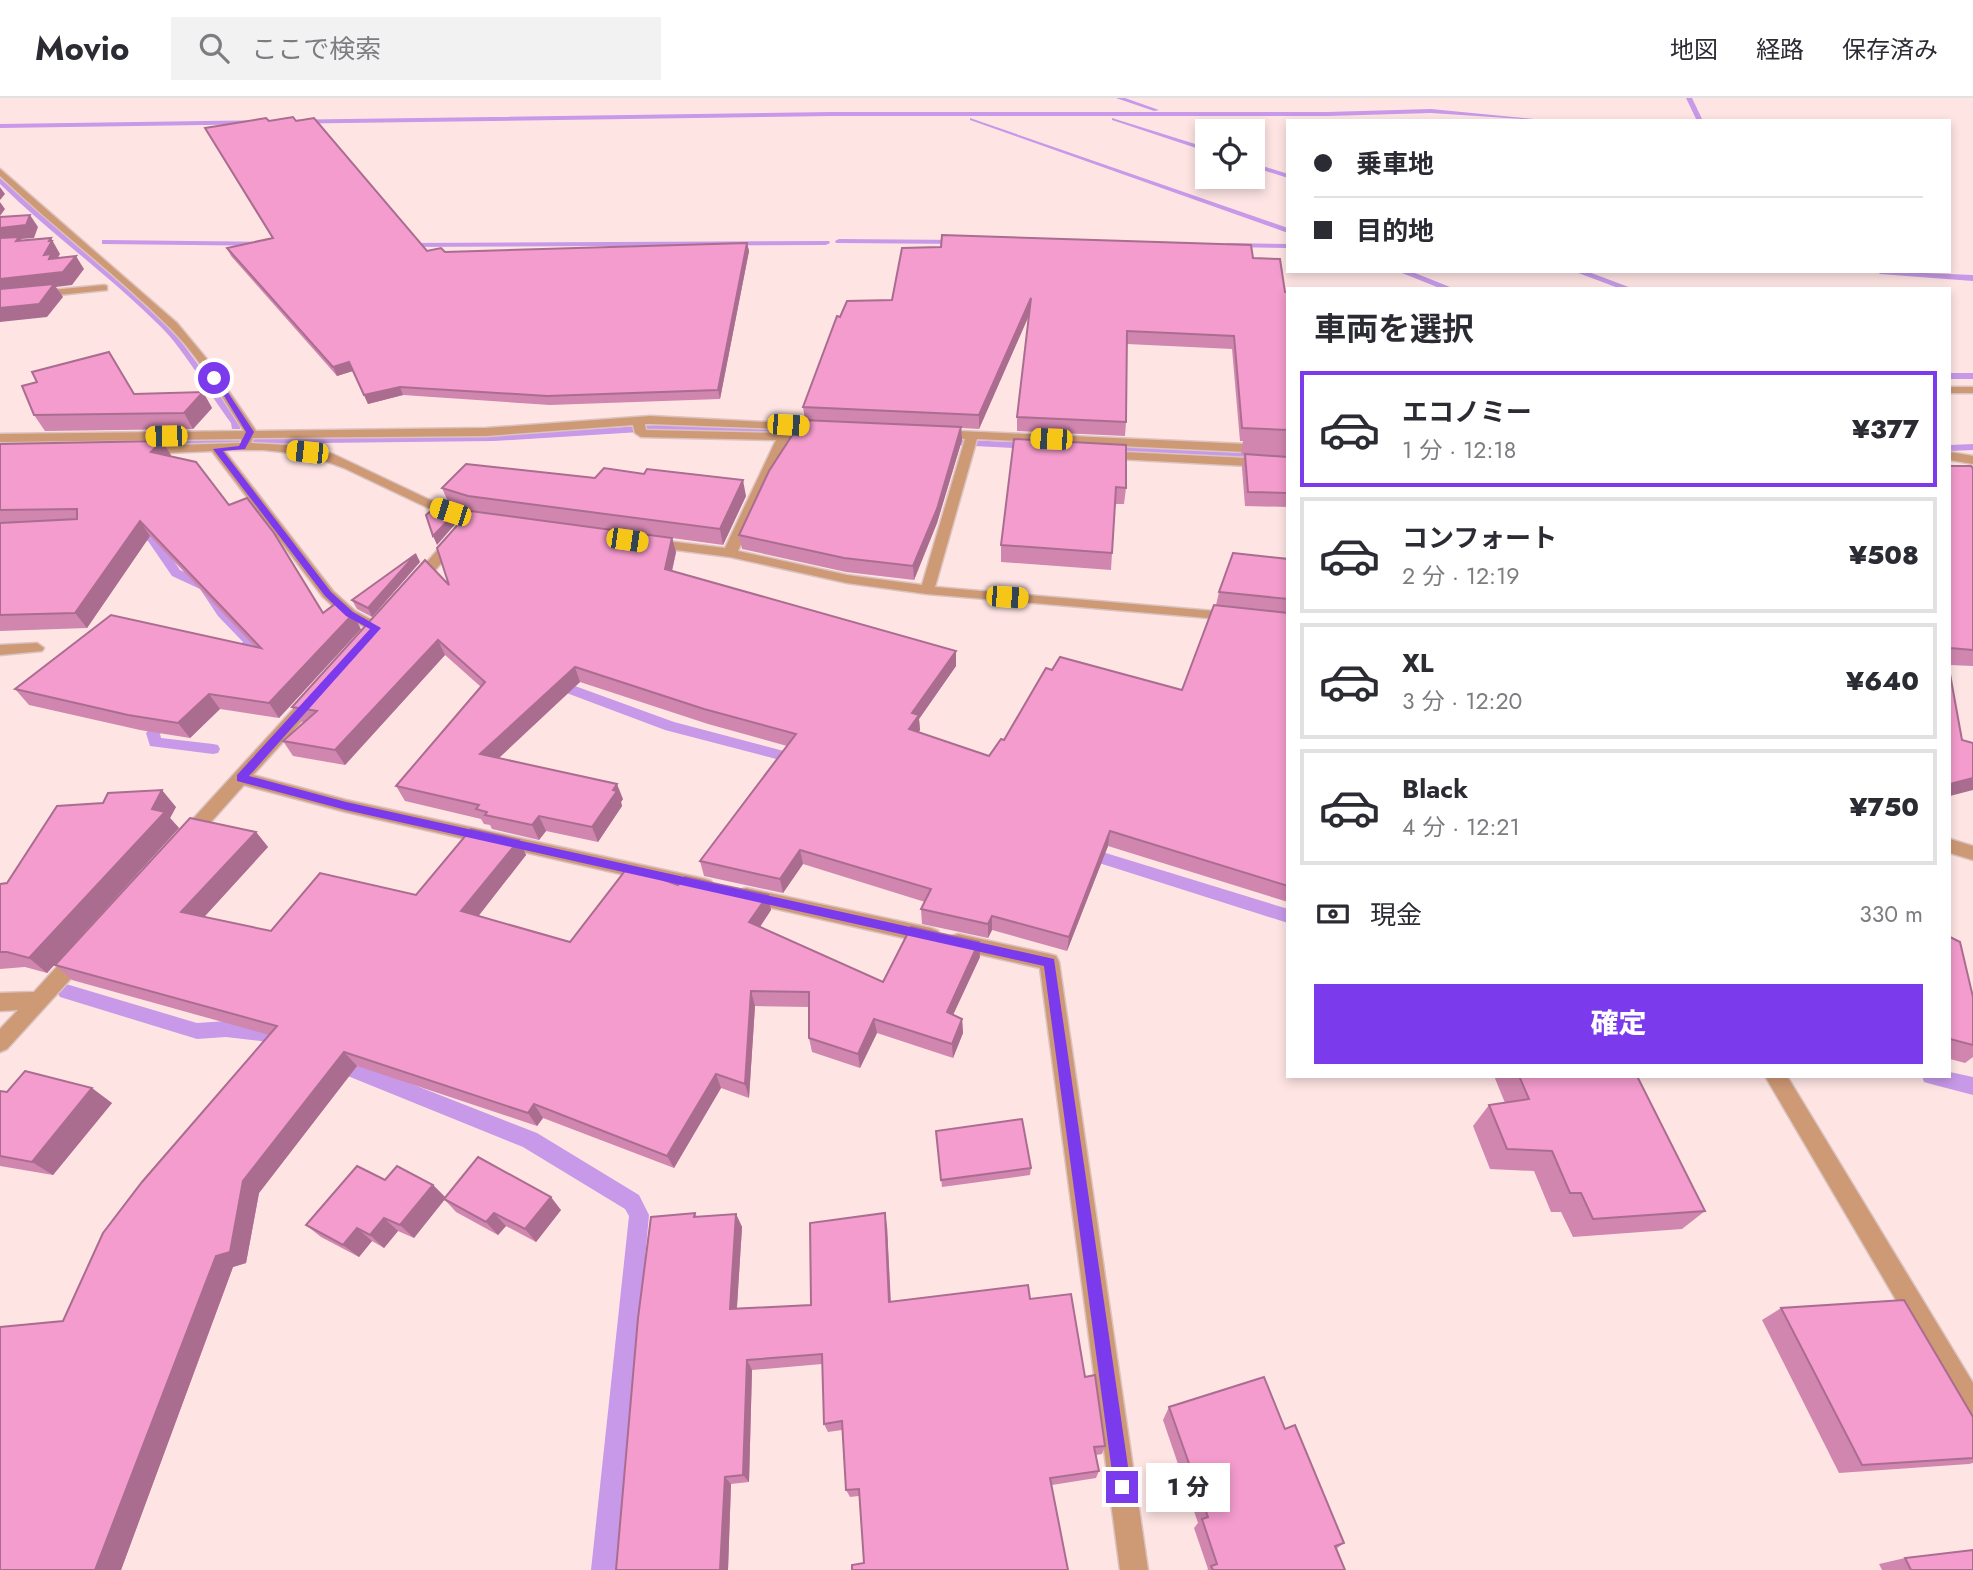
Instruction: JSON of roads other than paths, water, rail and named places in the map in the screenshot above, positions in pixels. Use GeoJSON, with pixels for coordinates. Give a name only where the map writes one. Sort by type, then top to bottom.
{"type":"FeatureCollection","features":[{"type":"Feature","properties":{"kind":"street"},"geometry":{"type":"LineString","coordinates":[[2,177],[69,239],[173,325],[202,360],[250,432],[246,441]]}},
{"type":"Feature","properties":{"kind":"street"},"geometry":{"type":"LineString","coordinates":[[0,298],[104,288]]}},
{"type":"Feature","properties":{"kind":"street"},"geometry":{"type":"LineString","coordinates":[[1951,390],[1973,390]]}},
{"type":"Feature","properties":{"kind":"street"},"geometry":{"type":"LineString","coordinates":[[0,438],[246,441],[639,426],[787,429],[826,433]]}},
{"type":"Feature","properties":{"kind":"street"},"geometry":{"type":"LineString","coordinates":[[730,553],[787,429]]}},
{"type":"Feature","properties":{"kind":"street"},"geometry":{"type":"LineString","coordinates":[[919,433],[970,442],[1286,464]]}},
{"type":"Feature","properties":{"kind":"street"},"geometry":{"type":"LineString","coordinates":[[0,452],[217,449],[246,441],[328,457],[404,495],[472,519],[499,523]]}},
{"type":"Feature","properties":{"kind":"street"},"geometry":{"type":"LineString","coordinates":[[927,590],[970,442]]}},
{"type":"Feature","properties":{"kind":"street"},"geometry":{"type":"LineString","coordinates":[[929,445],[970,442],[1286,450]]}},
{"type":"Feature","properties":{"kind":"street"},"geometry":{"type":"LineString","coordinates":[[217,449],[328,594],[349,614],[376,628]]}},
{"type":"Feature","properties":{"kind":"street"},"geometry":{"type":"LineString","coordinates":[[1951,456],[1973,460]]}},
{"type":"Feature","properties":{"kind":"street"},"geometry":{"type":"LineString","coordinates":[[402,598],[472,519]]}},
{"type":"Feature","properties":{"kind":"street"},"geometry":{"type":"LineString","coordinates":[[635,541],[730,553],[847,579],[927,590],[1250,618]]}},
{"type":"Feature","properties":{"kind":"street"},"geometry":{"type":"LineString","coordinates":[[0,650],[37,648]]}},
{"type":"Feature","properties":{"kind":"street"},"geometry":{"type":"LineString","coordinates":[[177,849],[322,688]]}},
{"type":"Feature","properties":{"kind":"street"},"geometry":{"type":"LineString","coordinates":[[241,778],[346,806],[1049,962],[1134,1570]]}},
{"type":"Feature","properties":{"kind":"street"},"geometry":{"type":"LineString","coordinates":[[1951,846],[1973,853]]}},
{"type":"Feature","properties":{"kind":"street"},"geometry":{"type":"LineString","coordinates":[[0,1043],[94,939]]}},
{"type":"Feature","properties":{"kind":"street"},"geometry":{"type":"LineString","coordinates":[[0,1002],[39,1000]]}},
{"type":"Feature","properties":{"kind":"street"},"geometry":{"type":"LineString","coordinates":[[1776,1078],[1973,1406]]}},
{"type":"Feature","properties":{"kind":"waterway"},"geometry":{"type":"LineString","coordinates":[[916,98],[923,101]]}},
{"type":"Feature","properties":{"kind":"waterway"},"geometry":{"type":"LineString","coordinates":[[1119,98],[1156,110]]}},
{"type":"Feature","properties":{"kind":"waterway"},"geometry":{"type":"LineString","coordinates":[[1689,98],[1699,119]]}},
{"type":"Feature","properties":{"kind":"waterway"},"geometry":{"type":"LineString","coordinates":[[0,126],[832,114],[1327,114],[1431,111],[1527,119]]}},
{"type":"Feature","properties":{"kind":"waterway"},"geometry":{"type":"LineString","coordinates":[[972,119],[1286,230]]}},
{"type":"Feature","properties":{"kind":"waterway"},"geometry":{"type":"LineString","coordinates":[[1114,119],[1195,146]]}},
{"type":"Feature","properties":{"kind":"waterway"},"geometry":{"type":"LineString","coordinates":[[1265,169],[1286,175]]}},
{"type":"Feature","properties":{"kind":"waterway"},"geometry":{"type":"LineString","coordinates":[[0,180],[35,214],[166,327],[236,423],[236,427]]}},
{"type":"Feature","properties":{"kind":"waterway"},"geometry":{"type":"LineString","coordinates":[[839,241],[963,242]]}},
{"type":"Feature","properties":{"kind":"waterway"},"geometry":{"type":"LineString","coordinates":[[105,242],[270,244]]}},
{"type":"Feature","properties":{"kind":"waterway"},"geometry":{"type":"LineString","coordinates":[[401,245],[826,243]]}},
{"type":"Feature","properties":{"kind":"waterway"},"geometry":{"type":"LineString","coordinates":[[1230,245],[1286,246]]}},
{"type":"Feature","properties":{"kind":"waterway"},"geometry":{"type":"LineString","coordinates":[[1407,273],[1445,287]]}},
{"type":"Feature","properties":{"kind":"waterway"},"geometry":{"type":"LineString","coordinates":[[1583,273],[1624,287]]}},
{"type":"Feature","properties":{"kind":"waterway"},"geometry":{"type":"LineString","coordinates":[[1907,273],[1973,278]]}},
{"type":"Feature","properties":{"kind":"waterway"},"geometry":{"type":"LineString","coordinates":[[1951,376],[1973,376]]}},
{"type":"Feature","properties":{"kind":"waterway"},"geometry":{"type":"LineString","coordinates":[[142,442],[494,438],[656,428],[799,433]]}},
{"type":"Feature","properties":{"kind":"waterway"},"geometry":{"type":"LineString","coordinates":[[940,442],[1033,446]]}},
{"type":"Feature","properties":{"kind":"waterway"},"geometry":{"type":"LineString","coordinates":[[1951,448],[1973,447]]}},
{"type":"Feature","properties":{"kind":"waterway"},"geometry":{"type":"LineString","coordinates":[[1104,449],[1286,458]]}},
{"type":"Feature","properties":{"kind":"waterway"},"geometry":{"type":"LineString","coordinates":[[130,535],[152,538],[176,573],[204,586],[223,613],[251,642],[232,658]]}},
{"type":"Feature","properties":{"kind":"waterway"},"geometry":{"type":"LineString","coordinates":[[553,683],[670,726],[799,760]]}},
{"type":"Feature","properties":{"kind":"waterway"},"geometry":{"type":"LineString","coordinates":[[166,718],[153,733],[155,742],[213,749]]}},
{"type":"Feature","properties":{"kind":"waterway"},"geometry":{"type":"LineString","coordinates":[[1083,852],[1286,915]]}},
{"type":"Feature","properties":{"kind":"waterway"},"geometry":{"type":"LineString","coordinates":[[66,992],[197,1031],[226,1029],[263,1033],[288,1044]]}},
{"type":"Feature","properties":{"kind":"waterway"},"geometry":{"type":"LineString","coordinates":[[335,1062],[530,1140],[632,1202],[639,1215],[604,1570]]}},
{"type":"Feature","properties":{"kind":"waterway"},"geometry":{"type":"LineString","coordinates":[[1939,1078],[1973,1086]]}}]}
